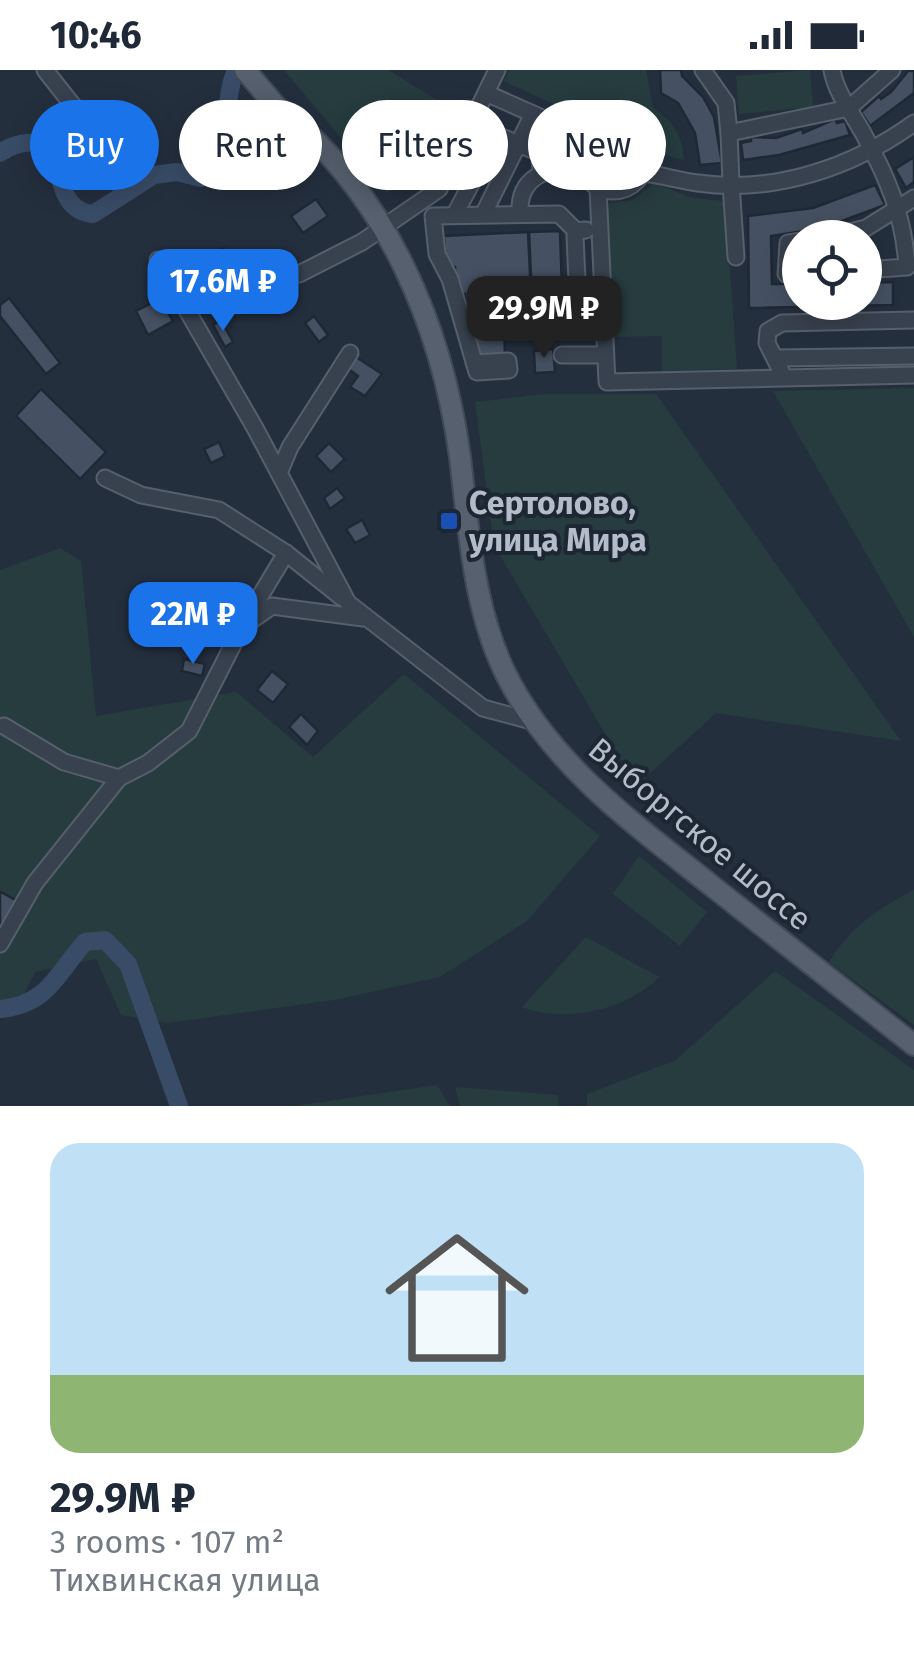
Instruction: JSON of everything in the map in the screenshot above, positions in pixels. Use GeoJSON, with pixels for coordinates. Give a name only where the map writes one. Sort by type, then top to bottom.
{"type":"FeatureCollection","features":[{"type":"Feature","properties":{"kind":"main road","name":"Выборгское шоссе"},"geometry":{"type":"LineString","coordinates":[[251,76],[272,100]]}},
{"type":"Feature","properties":{"kind":"main road","name":"Выборгское шоссе"},"geometry":{"type":"LineString","coordinates":[[322,148],[342,172]]}},
{"type":"Feature","properties":{"kind":"main road","name":"Выборгское шоссе"},"geometry":{"type":"LineString","coordinates":[[322,162],[395,248],[436,342],[450,397],[484,614],[509,681],[534,722],[597,792],[914,1045]]}},
{"type":"Feature","properties":{"kind":"main road","name":"Выборгское шоссе"},"geometry":{"type":"LineString","coordinates":[[355,190],[377,231],[450,397]]}},
{"type":"Feature","properties":{"kind":"street"},"geometry":{"type":"LineString","coordinates":[[45,70],[68,100]]}},
{"type":"Feature","properties":{"kind":"street"},"geometry":{"type":"LineString","coordinates":[[299,274],[410,210],[449,176],[497,70]]}},
{"type":"Feature","properties":{"kind":"street"},"geometry":{"type":"LineString","coordinates":[[703,70],[726,103],[736,257]]}},
{"type":"Feature","properties":{"kind":"street"},"geometry":{"type":"LineString","coordinates":[[832,70],[835,85],[872,150],[909,204],[908,268],[882,269]]}},
{"type":"Feature","properties":{"kind":"street"},"geometry":{"type":"LineString","coordinates":[[729,133],[849,108],[892,70]]}},
{"type":"Feature","properties":{"kind":"street"},"geometry":{"type":"LineString","coordinates":[[486,93],[528,112]]}},
{"type":"Feature","properties":{"kind":"street"},"geometry":{"type":"LineString","coordinates":[[666,177],[701,184],[765,183],[827,170],[872,150],[914,123]]}},
{"type":"Feature","properties":{"kind":"street"},"geometry":{"type":"LineString","coordinates":[[484,214],[528,124]]}},
{"type":"Feature","properties":{"kind":"street"},"geometry":{"type":"LineString","coordinates":[[455,214],[497,134],[528,149]]}},
{"type":"Feature","properties":{"kind":"street"},"geometry":{"type":"LineString","coordinates":[[520,212],[519,202],[528,184]]}},
{"type":"Feature","properties":{"kind":"street"},"geometry":{"type":"LineString","coordinates":[[360,190],[391,214],[410,210]]}},
{"type":"Feature","properties":{"kind":"street"},"geometry":{"type":"LineString","coordinates":[[598,190],[607,382],[914,375]]}},
{"type":"Feature","properties":{"kind":"street"},"geometry":{"type":"LineString","coordinates":[[880,220],[909,204]]}},
{"type":"Feature","properties":{"kind":"street"},"geometry":{"type":"LineString","coordinates":[[395,248],[410,210]]}},
{"type":"Feature","properties":{"kind":"street"},"geometry":{"type":"LineString","coordinates":[[474,363],[432,233],[433,216],[559,214],[576,231],[578,303],[603,306]]}},
{"type":"Feature","properties":{"kind":"street"},"geometry":{"type":"LineString","coordinates":[[576,231],[600,228]]}},
{"type":"Feature","properties":{"kind":"street"},"geometry":{"type":"LineString","coordinates":[[158,260],[348,603]]}},
{"type":"Feature","properties":{"kind":"street"},"geometry":{"type":"LineString","coordinates":[[784,377],[767,343],[768,330],[782,324],[914,320]]}},
{"type":"Feature","properties":{"kind":"street"},"geometry":{"type":"LineString","coordinates":[[279,473],[290,447],[350,353]]}},
{"type":"Feature","properties":{"kind":"street"},"geometry":{"type":"LineString","coordinates":[[562,354],[606,355]]}},
{"type":"Feature","properties":{"kind":"street"},"geometry":{"type":"LineString","coordinates":[[776,358],[914,356]]}},
{"type":"Feature","properties":{"kind":"street"},"geometry":{"type":"LineString","coordinates":[[106,478],[141,495],[219,510],[286,554],[483,708],[534,722]]}},
{"type":"Feature","properties":{"kind":"street"},"geometry":{"type":"LineString","coordinates":[[0,944],[35,883],[118,778],[148,763],[189,731],[242,627],[286,554]]}},
{"type":"Feature","properties":{"kind":"street"},"geometry":{"type":"LineString","coordinates":[[242,627],[272,606],[368,618]]}},
{"type":"Feature","properties":{"kind":"street"},"geometry":{"type":"LineString","coordinates":[[4,726],[64,762],[118,778]]}},
{"type":"Feature","properties":{"kind":"green space"},"geometry":{"type":"Polygon","coordinates":[[[284,70],[388,70],[437,100],[342,100],[342,139],[322,115],[322,100],[309,100],[284,70]]]}},
{"type":"Feature","properties":{"kind":"green space"},"geometry":{"type":"Polygon","coordinates":[[[509,70],[646,70],[652,100],[544,100],[504,81],[509,70]]]}},
{"type":"Feature","properties":{"kind":"green space"},"geometry":{"type":"Polygon","coordinates":[[[810,70],[813,107],[739,114],[736,76],[810,70]]]}},
{"type":"Feature","properties":{"kind":"green space"},"geometry":{"type":"Polygon","coordinates":[[[666,118],[682,144],[684,160],[666,155],[666,118]]]}},
{"type":"Feature","properties":{"kind":"green space"},"geometry":{"type":"Polygon","coordinates":[[[666,188],[693,198],[725,201],[737,369],[662,371],[662,336],[611,337],[607,208],[609,203],[634,200],[645,190],[666,188]]]}},
{"type":"Feature","properties":{"kind":"green space"},"geometry":{"type":"Polygon","coordinates":[[[914,388],[914,637],[773,391],[914,388]]]}},
{"type":"Feature","properties":{"kind":"green space"},"geometry":{"type":"Polygon","coordinates":[[[544,394],[656,394],[901,741],[716,713],[636,786],[494,545],[475,402],[544,394]]]}},
{"type":"Feature","properties":{"kind":"green space"},"geometry":{"type":"Polygon","coordinates":[[[60,548],[81,561],[96,716],[236,692],[313,757],[404,674],[600,836],[527,921],[440,977],[334,1000],[168,1023],[121,1015],[96,959],[35,972],[13,1017],[0,1017],[0,570],[60,548]]]}},
{"type":"Feature","properties":{"kind":"green space"},"geometry":{"type":"Polygon","coordinates":[[[639,856],[707,912],[680,946],[613,894],[639,856]]]}},
{"type":"Feature","properties":{"kind":"green space"},"geometry":{"type":"Polygon","coordinates":[[[914,890],[914,1025],[829,962],[866,920],[914,890]]]}},
{"type":"Feature","properties":{"kind":"green space"},"geometry":{"type":"Polygon","coordinates":[[[586,937],[659,977],[630,998],[594,1011],[557,1014],[522,1007],[586,937]]]}},
{"type":"Feature","properties":{"kind":"green space"},"geometry":{"type":"Polygon","coordinates":[[[775,971],[914,1070],[914,1106],[587,1106],[587,1094],[676,1060],[775,971]]]}},
{"type":"Feature","properties":{"kind":"green space"},"geometry":{"type":"Polygon","coordinates":[[[437,1085],[450,1106],[294,1106],[437,1085]]]}},
{"type":"Feature","properties":{"kind":"green space"},"geometry":{"type":"Polygon","coordinates":[[[455,1087],[558,1095],[559,1106],[460,1106],[455,1087]]]}},
{"type":"Feature","properties":{"kind":"building"},"geometry":{"type":"Polygon","coordinates":[[[660,70],[681,70],[682,76],[703,97],[714,117],[722,163],[700,165],[695,133],[678,103],[661,93],[660,70]]]}},
{"type":"Feature","properties":{"kind":"building"},"geometry":{"type":"Polygon","coordinates":[[[908,71],[914,71],[914,93],[870,126],[861,112],[879,96],[881,99],[891,92],[908,71]]]}},
{"type":"Feature","properties":{"kind":"building"},"geometry":{"type":"Polygon","coordinates":[[[835,119],[837,123],[845,121],[850,135],[779,155],[743,160],[741,143],[751,141],[751,137],[776,138],[802,129],[803,133],[835,119]]]}},
{"type":"Feature","properties":{"kind":"building"},"geometry":{"type":"Polygon","coordinates":[[[914,157],[914,182],[906,188],[895,169],[914,157]]]}},
{"type":"Feature","properties":{"kind":"building"},"geometry":{"type":"Polygon","coordinates":[[[875,185],[885,205],[845,220],[782,220],[782,234],[771,236],[772,284],[782,284],[782,307],[749,308],[748,216],[813,208],[875,185]]]}},
{"type":"Feature","properties":{"kind":"building"},"geometry":{"type":"Polygon","coordinates":[[[316,199],[328,216],[303,233],[291,216],[316,199]]]}},
{"type":"Feature","properties":{"kind":"building"},"geometry":{"type":"Polygon","coordinates":[[[560,231],[563,318],[533,319],[529,232],[560,231]]]}},
{"type":"Feature","properties":{"kind":"building"},"geometry":{"type":"Polygon","coordinates":[[[528,232],[532,318],[504,319],[505,360],[477,361],[475,321],[466,321],[465,294],[456,295],[455,267],[446,268],[444,236],[528,232]]]}},
{"type":"Feature","properties":{"kind":"building"},"geometry":{"type":"Polygon","coordinates":[[[224,248],[234,269],[220,276],[210,255],[224,248]]]}},
{"type":"Feature","properties":{"kind":"building"},"geometry":{"type":"Polygon","coordinates":[[[882,282],[893,282],[893,305],[882,305],[882,282]]]}},
{"type":"Feature","properties":{"kind":"building"},"geometry":{"type":"Polygon","coordinates":[[[9,298],[60,363],[46,374],[0,316],[0,305],[9,298]]]}},
{"type":"Feature","properties":{"kind":"building"},"geometry":{"type":"Polygon","coordinates":[[[160,299],[173,321],[148,335],[136,311],[160,299]]]}},
{"type":"Feature","properties":{"kind":"building"},"geometry":{"type":"Polygon","coordinates":[[[314,316],[328,335],[319,342],[305,323],[314,316]]]}},
{"type":"Feature","properties":{"kind":"building"},"geometry":{"type":"Polygon","coordinates":[[[221,320],[233,342],[225,347],[213,325],[221,320]]]}},
{"type":"Feature","properties":{"kind":"building"},"geometry":{"type":"Polygon","coordinates":[[[553,349],[555,372],[535,373],[534,351],[553,349]]]}},
{"type":"Feature","properties":{"kind":"building"},"geometry":{"type":"Polygon","coordinates":[[[356,357],[382,374],[365,396],[350,387],[358,376],[347,368],[356,357]]]}},
{"type":"Feature","properties":{"kind":"building"},"geometry":{"type":"Polygon","coordinates":[[[41,389],[106,452],[80,479],[16,416],[41,389]]]}},
{"type":"Feature","properties":{"kind":"building"},"geometry":{"type":"Polygon","coordinates":[[[219,442],[225,456],[211,463],[204,449],[219,442]]]}},
{"type":"Feature","properties":{"kind":"building"},"geometry":{"type":"Polygon","coordinates":[[[329,443],[345,459],[331,472],[316,456],[329,443]]]}},
{"type":"Feature","properties":{"kind":"building"},"geometry":{"type":"Polygon","coordinates":[[[337,488],[345,498],[330,509],[324,498],[337,488]]]}},
{"type":"Feature","properties":{"kind":"building"},"geometry":{"type":"Polygon","coordinates":[[[362,520],[370,535],[355,543],[346,529],[362,520]]]}},
{"type":"Feature","properties":{"kind":"building"},"geometry":{"type":"Polygon","coordinates":[[[188,610],[208,615],[202,636],[183,631],[188,610]]]}},
{"type":"Feature","properties":{"kind":"building"},"geometry":{"type":"Polygon","coordinates":[[[184,659],[205,664],[202,676],[182,671],[184,659]]]}},
{"type":"Feature","properties":{"kind":"building"},"geometry":{"type":"Polygon","coordinates":[[[272,671],[288,684],[273,703],[257,690],[272,671]]]}},
{"type":"Feature","properties":{"kind":"building"},"geometry":{"type":"Polygon","coordinates":[[[301,714],[318,731],[307,745],[289,727],[301,714]]]}},
{"type":"Feature","properties":{"kind":"building"},"geometry":{"type":"Polygon","coordinates":[[[0,893],[19,902],[0,932],[0,893]]]}},
{"type":"Feature","properties":{"kind":"waterway"},"geometry":{"type":"LineString","coordinates":[[0,153],[27,143],[55,148],[60,180],[68,199],[82,211],[93,214],[154,175],[177,172],[201,178],[220,155],[236,70]]}},
{"type":"Feature","properties":{"kind":"waterway"},"geometry":{"type":"LineString","coordinates":[[0,1009],[41,994],[85,942],[105,940],[128,964],[179,1106]]}},
{"type":"Feature","properties":{"kind":"place","name":"Сертолово, улица Мира"},"geometry":{"type":"Point","coordinates":[449,521]}}]}
